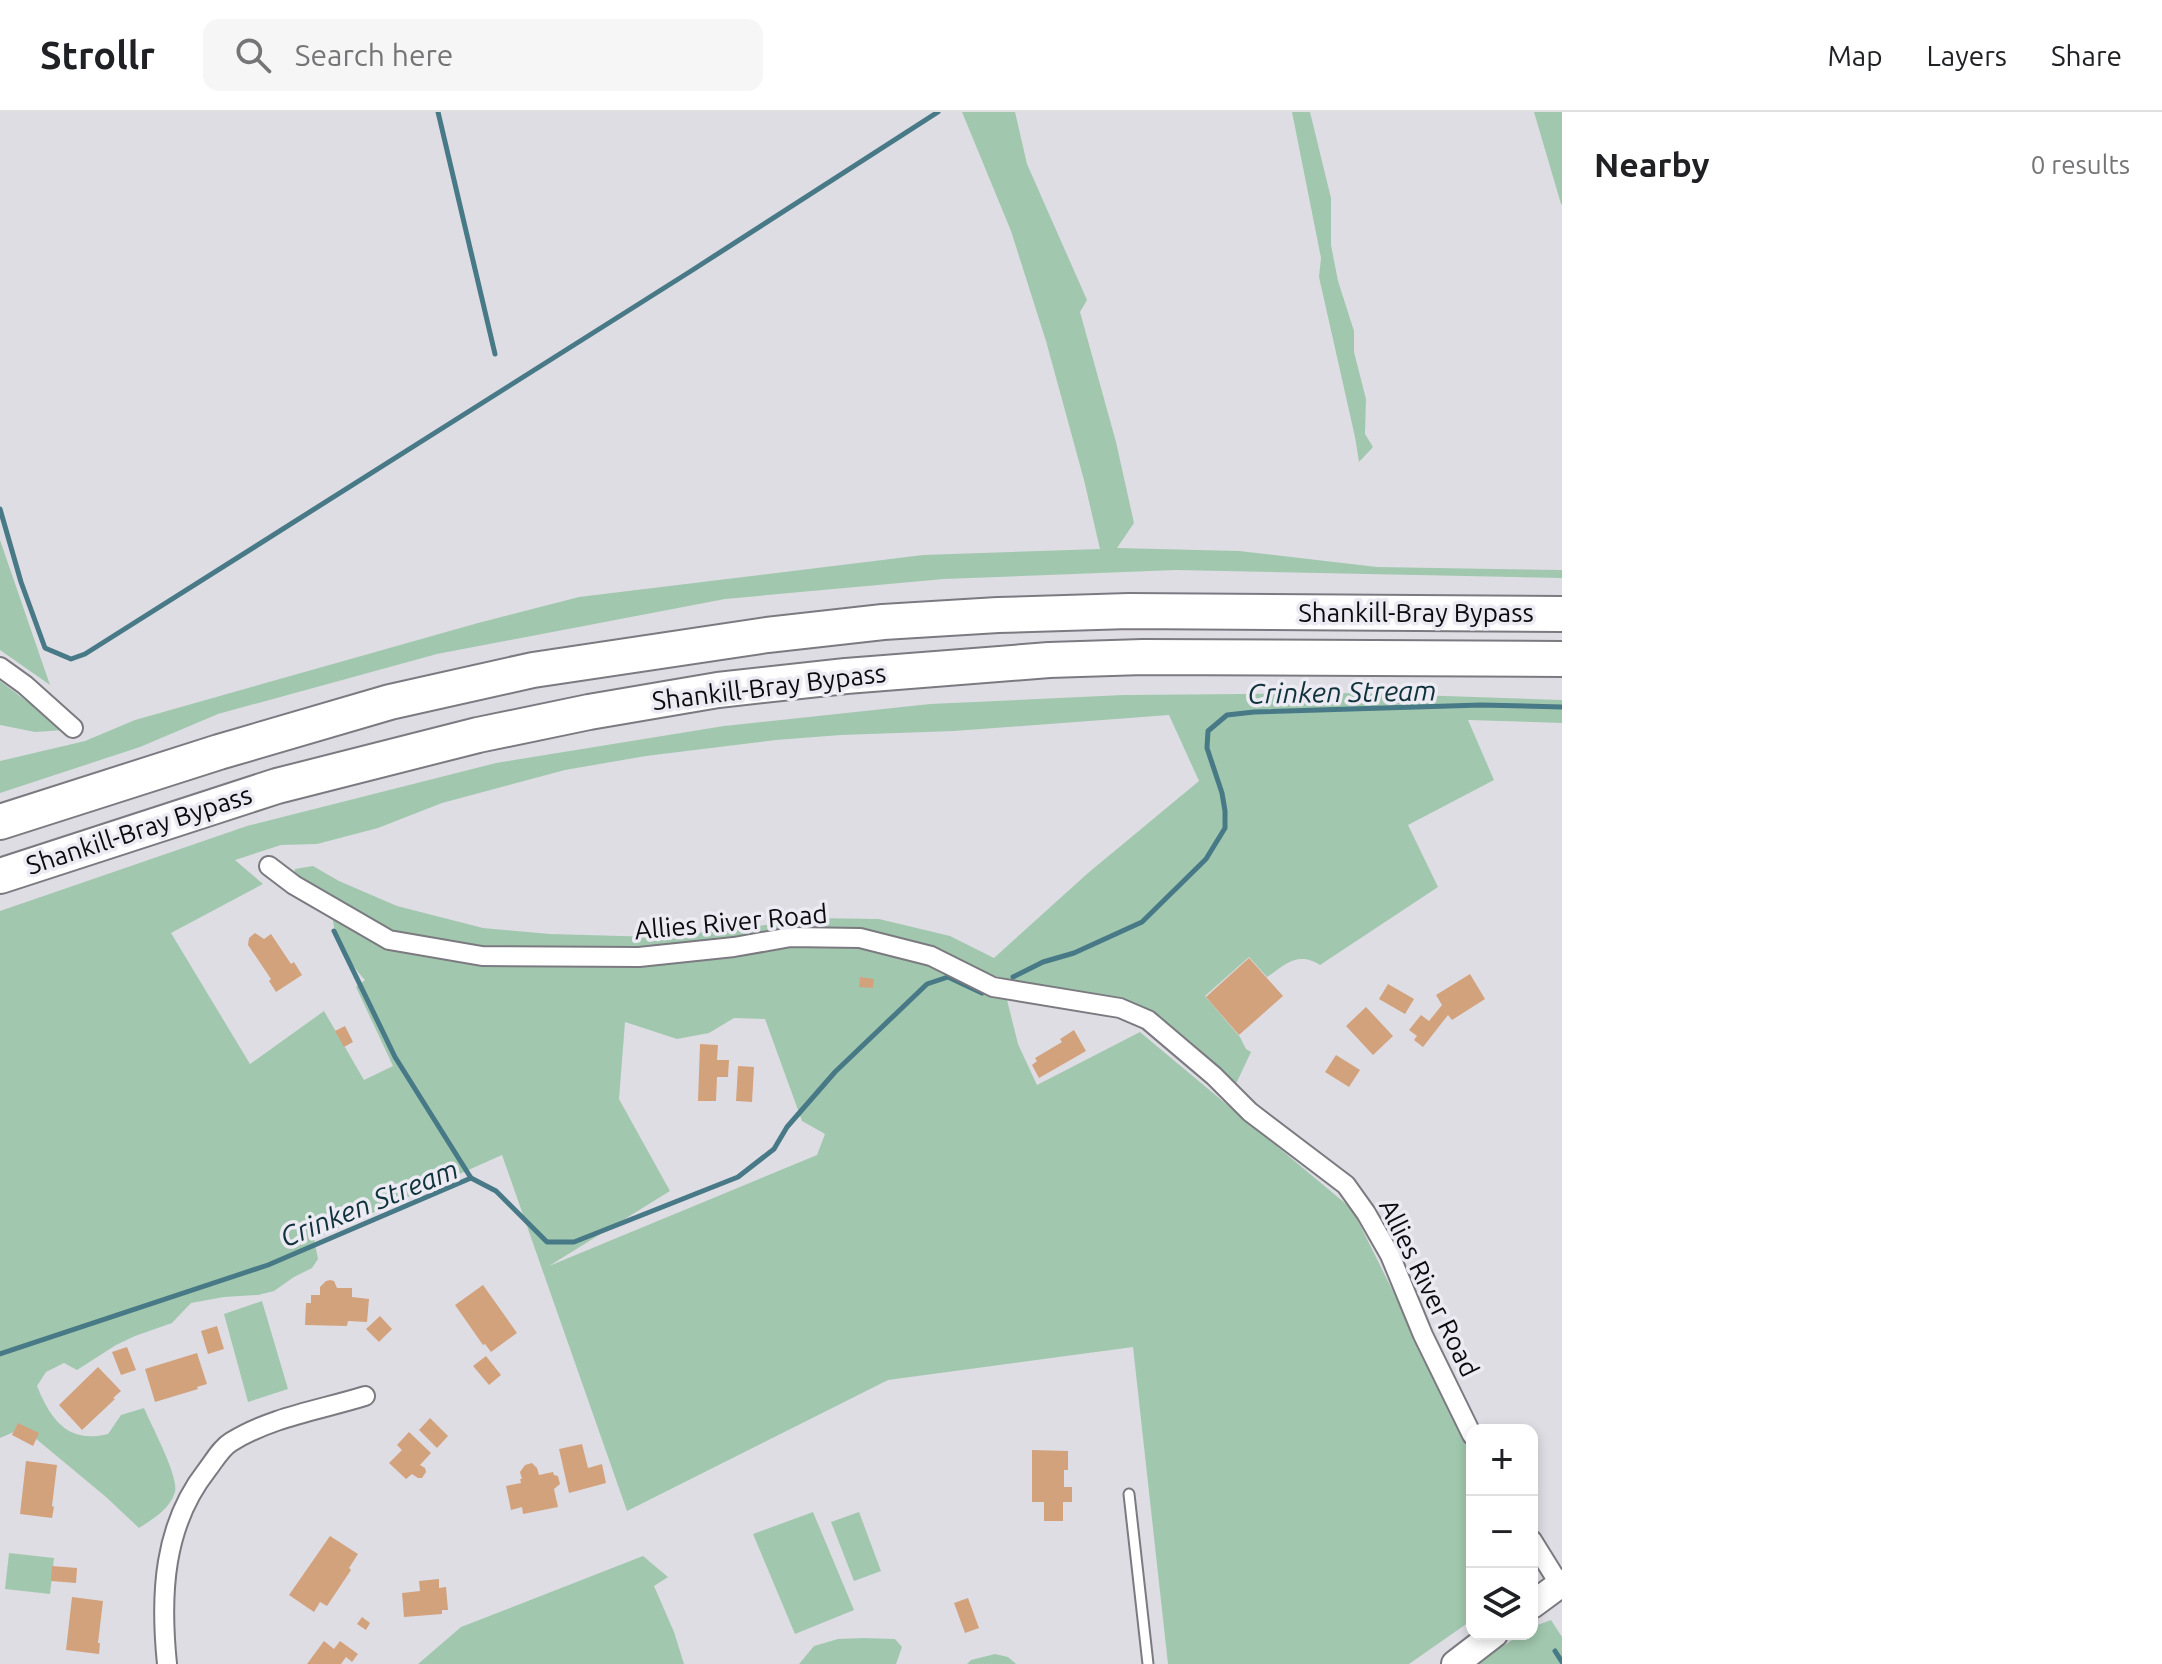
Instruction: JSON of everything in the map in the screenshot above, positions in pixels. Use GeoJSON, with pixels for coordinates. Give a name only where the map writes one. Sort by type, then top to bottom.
{"type":"FeatureCollection","features":[{"type":"Feature","properties":{"kind":"highway","name":"Shankill-Bray Bypass"},"geometry":{"type":"LineString","coordinates":[[0,822],[219,752],[390,702],[533,670],[767,635],[897,621],[1129,611],[1562,614]]}},
{"type":"Feature","properties":{"kind":"highway","name":"Shankill-Bray Bypass"},"geometry":{"type":"LineString","coordinates":[[0,876],[277,786],[478,735],[718,690],[846,676],[1065,659],[1562,659]]}},
{"type":"Feature","properties":{"kind":"main road"},"geometry":{"type":"LineString","coordinates":[[1538,1601],[1561,1584]]}},
{"type":"Feature","properties":{"kind":"main road"},"geometry":{"type":"LineString","coordinates":[[1455,1664],[1486,1640]]}},
{"type":"Feature","properties":{"kind":"street"},"geometry":{"type":"LineString","coordinates":[[0,667],[73,728]]}},
{"type":"Feature","properties":{"kind":"street","name":"Allies River Road"},"geometry":{"type":"LineString","coordinates":[[269,866],[294,885],[389,940],[482,956],[639,957],[734,947],[791,937],[860,938],[931,956],[993,987],[1120,1008],[1148,1020],[1214,1076],[1250,1112],[1346,1185],[1390,1255],[1423,1335],[1467,1424]]}},
{"type":"Feature","properties":{"kind":"street"},"geometry":{"type":"LineString","coordinates":[[167,1664],[164,1589],[169,1547],[183,1507],[203,1475],[227,1443],[272,1421],[365,1396]]}},
{"type":"Feature","properties":{"kind":"street"},"geometry":{"type":"LineString","coordinates":[[1538,1549],[1561,1584]]}},
{"type":"Feature","properties":{"kind":"lane"},"geometry":{"type":"LineString","coordinates":[[1129,1494],[1148,1664]]}},
{"type":"Feature","properties":{"kind":"green space"},"geometry":{"type":"Polygon","coordinates":[[[962,112],[1015,112],[1027,164],[1087,300],[1080,312],[1116,442],[1134,523],[1117,548],[1239,551],[1377,567],[1562,570],[1562,578],[1176,570],[944,579],[725,599],[437,654],[218,714],[140,747],[0,793],[0,761],[85,741],[135,720],[579,597],[923,555],[1100,549],[1046,341],[1011,231],[962,112]]]}},
{"type":"Feature","properties":{"kind":"green space"},"geometry":{"type":"Polygon","coordinates":[[[1292,112],[1310,112],[1331,198],[1331,245],[1338,281],[1354,331],[1354,352],[1366,399],[1365,434],[1373,447],[1359,462],[1319,277],[1321,258],[1292,112]]]}},
{"type":"Feature","properties":{"kind":"green space"},"geometry":{"type":"Polygon","coordinates":[[[1534,112],[1562,112],[1562,205],[1561,204],[1534,112]]]}},
{"type":"Feature","properties":{"kind":"green space"},"geometry":{"type":"Polygon","coordinates":[[[0,540],[50,685],[0,650],[0,540]]]}},
{"type":"Feature","properties":{"kind":"green space"},"geometry":{"type":"Polygon","coordinates":[[[0,681],[65,730],[35,732],[0,725],[0,681]]]}},
{"type":"Feature","properties":{"kind":"green space"},"geometry":{"type":"Polygon","coordinates":[[[1357,693],[1562,700],[1562,723],[1468,720],[1494,780],[1408,825],[1438,887],[1320,965],[1299,959],[1267,977],[1249,957],[1205,996],[1251,1052],[1235,1086],[1172,1027],[1135,1005],[1093,993],[1028,984],[990,974],[977,983],[1006,996],[1018,1044],[1037,1085],[1140,1032],[1352,1209],[1466,1438],[1466,1624],[1409,1664],[1168,1664],[1133,1347],[888,1380],[627,1511],[502,1155],[314,1239],[318,1259],[312,1268],[274,1291],[191,1303],[172,1323],[116,1345],[77,1370],[64,1363],[46,1372],[37,1386],[48,1409],[63,1426],[82,1436],[108,1434],[121,1415],[144,1408],[169,1463],[175,1492],[165,1508],[139,1528],[23,1428],[0,1438],[0,911],[247,826],[496,763],[724,726],[930,704],[1123,695],[1357,693]],[[1169,715],[776,740],[646,756],[565,770],[442,803],[378,828],[317,844],[281,845],[235,860],[263,884],[171,933],[250,1064],[324,1011],[364,1080],[393,1066],[356,987],[365,980],[340,944],[332,913],[333,902],[293,879],[295,869],[313,866],[397,906],[483,928],[550,934],[658,937],[810,918],[879,919],[950,936],[994,958],[1088,873],[1199,781],[1169,715]],[[734,1018],[709,1033],[677,1039],[625,1022],[619,1099],[670,1191],[549,1266],[817,1155],[825,1134],[802,1121],[765,1019],[734,1018]]]}},
{"type":"Feature","properties":{"kind":"green space"},"geometry":{"type":"Polygon","coordinates":[[[262,1301],[288,1389],[248,1402],[224,1314],[262,1301]]]}},
{"type":"Feature","properties":{"kind":"green space"},"geometry":{"type":"Polygon","coordinates":[[[813,1512],[854,1610],[795,1634],[753,1534],[813,1512]]]}},
{"type":"Feature","properties":{"kind":"green space"},"geometry":{"type":"Polygon","coordinates":[[[859,1512],[881,1571],[854,1581],[831,1522],[859,1512]]]}},
{"type":"Feature","properties":{"kind":"green space"},"geometry":{"type":"Polygon","coordinates":[[[9,1553],[54,1558],[50,1594],[5,1589],[9,1553]]]}},
{"type":"Feature","properties":{"kind":"green space"},"geometry":{"type":"Polygon","coordinates":[[[643,1556],[668,1577],[654,1586],[684,1664],[418,1664],[461,1627],[643,1556]]]}},
{"type":"Feature","properties":{"kind":"green space"},"geometry":{"type":"Polygon","coordinates":[[[1551,1620],[1562,1637],[1562,1664],[1477,1664],[1512,1640],[1538,1640],[1538,1625],[1551,1620]]]}},
{"type":"Feature","properties":{"kind":"green space"},"geometry":{"type":"Polygon","coordinates":[[[838,1639],[895,1639],[902,1647],[896,1664],[799,1664],[814,1646],[838,1639]]]}},
{"type":"Feature","properties":{"kind":"green space"},"geometry":{"type":"Polygon","coordinates":[[[995,1654],[1008,1657],[1016,1664],[967,1664],[971,1660],[995,1654]]]}},
{"type":"Feature","properties":{"kind":"building"},"geometry":{"type":"Polygon","coordinates":[[[255,933],[264,939],[271,934],[302,975],[276,992],[248,945],[249,938],[255,933]]]}},
{"type":"Feature","properties":{"kind":"building"},"geometry":{"type":"Polygon","coordinates":[[[1249,958],[1283,996],[1239,1035],[1206,997],[1249,958]]]}},
{"type":"Feature","properties":{"kind":"building"},"geometry":{"type":"Polygon","coordinates":[[[1470,974],[1485,999],[1452,1020],[1448,1015],[1423,1047],[1414,1040],[1417,1036],[1409,1030],[1421,1015],[1429,1021],[1442,1005],[1436,995],[1470,974]]]}},
{"type":"Feature","properties":{"kind":"building"},"geometry":{"type":"Polygon","coordinates":[[[860,977],[874,979],[873,988],[859,987],[860,977]]]}},
{"type":"Feature","properties":{"kind":"building"},"geometry":{"type":"Polygon","coordinates":[[[1388,984],[1414,999],[1405,1014],[1379,999],[1388,984]]]}},
{"type":"Feature","properties":{"kind":"building"},"geometry":{"type":"Polygon","coordinates":[[[1366,1007],[1393,1036],[1373,1055],[1346,1026],[1366,1007]]]}},
{"type":"Feature","properties":{"kind":"building"},"geometry":{"type":"Polygon","coordinates":[[[345,1026],[353,1042],[344,1047],[335,1031],[345,1026]]]}},
{"type":"Feature","properties":{"kind":"building"},"geometry":{"type":"Polygon","coordinates":[[[1074,1030],[1086,1051],[1039,1078],[1032,1065],[1037,1061],[1035,1058],[1062,1042],[1060,1039],[1074,1030]]]}},
{"type":"Feature","properties":{"kind":"building"},"geometry":{"type":"Polygon","coordinates":[[[700,1044],[718,1045],[717,1060],[729,1060],[728,1077],[717,1077],[716,1101],[698,1101],[700,1044]]]}},
{"type":"Feature","properties":{"kind":"building"},"geometry":{"type":"Polygon","coordinates":[[[1336,1055],[1360,1070],[1349,1087],[1325,1072],[1336,1055]]]}},
{"type":"Feature","properties":{"kind":"building"},"geometry":{"type":"Polygon","coordinates":[[[738,1066],[754,1067],[752,1102],[736,1101],[738,1066]]]}},
{"type":"Feature","properties":{"kind":"building"},"geometry":{"type":"Polygon","coordinates":[[[330,1280],[337,1288],[352,1288],[352,1297],[369,1299],[367,1322],[348,1321],[347,1326],[305,1325],[306,1303],[311,1303],[311,1295],[320,1295],[320,1287],[330,1280]]]}},
{"type":"Feature","properties":{"kind":"building"},"geometry":{"type":"Polygon","coordinates":[[[483,1285],[517,1333],[491,1352],[455,1305],[483,1285]]]}},
{"type":"Feature","properties":{"kind":"building"},"geometry":{"type":"Polygon","coordinates":[[[380,1316],[392,1329],[379,1342],[366,1329],[380,1316]]]}},
{"type":"Feature","properties":{"kind":"building"},"geometry":{"type":"Polygon","coordinates":[[[217,1326],[224,1349],[208,1354],[201,1331],[217,1326]]]}},
{"type":"Feature","properties":{"kind":"building"},"geometry":{"type":"Polygon","coordinates":[[[127,1347],[136,1370],[121,1375],[112,1352],[127,1347]]]}},
{"type":"Feature","properties":{"kind":"building"},"geometry":{"type":"Polygon","coordinates":[[[197,1353],[207,1384],[155,1402],[145,1369],[197,1353]]]}},
{"type":"Feature","properties":{"kind":"building"},"geometry":{"type":"Polygon","coordinates":[[[486,1356],[501,1375],[489,1385],[473,1366],[486,1356]]]}},
{"type":"Feature","properties":{"kind":"building"},"geometry":{"type":"Polygon","coordinates":[[[98,1367],[121,1391],[82,1430],[59,1405],[98,1367]]]}},
{"type":"Feature","properties":{"kind":"building"},"geometry":{"type":"Polygon","coordinates":[[[430,1418],[448,1436],[437,1448],[419,1430],[430,1418]]]}},
{"type":"Feature","properties":{"kind":"building"},"geometry":{"type":"Polygon","coordinates":[[[18,1423],[39,1433],[33,1446],[12,1435],[18,1423]]]}},
{"type":"Feature","properties":{"kind":"building"},"geometry":{"type":"Polygon","coordinates":[[[409,1432],[431,1453],[420,1465],[426,1472],[422,1478],[412,1474],[406,1479],[389,1463],[402,1450],[397,1445],[409,1432]]]}},
{"type":"Feature","properties":{"kind":"building"},"geometry":{"type":"Polygon","coordinates":[[[582,1444],[588,1468],[602,1464],[606,1483],[569,1493],[559,1449],[582,1444]]]}},
{"type":"Feature","properties":{"kind":"building"},"geometry":{"type":"Polygon","coordinates":[[[1032,1450],[1068,1451],[1064,1487],[1072,1487],[1072,1502],[1063,1502],[1063,1521],[1044,1521],[1044,1502],[1032,1502],[1032,1450]]]}},
{"type":"Feature","properties":{"kind":"building"},"geometry":{"type":"Polygon","coordinates":[[[26,1461],[57,1465],[52,1518],[20,1514],[26,1461]]]}},
{"type":"Feature","properties":{"kind":"building"},"geometry":{"type":"Polygon","coordinates":[[[532,1463],[539,1475],[553,1472],[558,1476],[560,1484],[554,1489],[558,1507],[523,1514],[522,1507],[511,1510],[506,1486],[521,1483],[520,1472],[525,1465],[532,1463]]]}},
{"type":"Feature","properties":{"kind":"building"},"geometry":{"type":"Polygon","coordinates":[[[330,1536],[358,1554],[327,1606],[320,1602],[314,1612],[289,1595],[330,1536]]]}},
{"type":"Feature","properties":{"kind":"building"},"geometry":{"type":"Polygon","coordinates":[[[52,1566],[77,1568],[76,1583],[51,1581],[52,1566]]]}},
{"type":"Feature","properties":{"kind":"building"},"geometry":{"type":"Polygon","coordinates":[[[439,1579],[439,1588],[446,1587],[448,1610],[442,1610],[442,1614],[404,1617],[402,1593],[420,1591],[419,1581],[439,1579]]]}},
{"type":"Feature","properties":{"kind":"building"},"geometry":{"type":"Polygon","coordinates":[[[72,1597],[103,1601],[99,1654],[66,1650],[72,1597]]]}},
{"type":"Feature","properties":{"kind":"building"},"geometry":{"type":"Polygon","coordinates":[[[968,1598],[979,1628],[965,1633],[954,1603],[968,1598]]]}},
{"type":"Feature","properties":{"kind":"building"},"geometry":{"type":"Polygon","coordinates":[[[362,1617],[370,1623],[366,1630],[357,1624],[362,1617]]]}},
{"type":"Feature","properties":{"kind":"building"},"geometry":{"type":"Polygon","coordinates":[[[324,1641],[334,1649],[340,1641],[358,1654],[352,1662],[346,1657],[341,1664],[307,1664],[324,1641]]]}},
{"type":"Feature","properties":{"kind":"waterway"},"geometry":{"type":"LineString","coordinates":[[438,112],[495,354]]}},
{"type":"Feature","properties":{"kind":"waterway"},"geometry":{"type":"LineString","coordinates":[[0,509],[21,582],[45,648],[71,659],[85,654],[938,112]]}},
{"type":"Feature","properties":{"kind":"waterway","name":"Crinken Stream"},"geometry":{"type":"LineString","coordinates":[[1013,977],[1142,922],[1206,859],[1225,828],[1222,793],[1207,748],[1208,731],[1227,715],[1481,705],[1562,707]]}},
{"type":"Feature","properties":{"kind":"waterway"},"geometry":{"type":"LineString","coordinates":[[334,931],[395,1057],[471,1178]]}},
{"type":"Feature","properties":{"kind":"waterway","name":"Crinken Stream"},"geometry":{"type":"LineString","coordinates":[[0,1354],[268,1265],[471,1178],[496,1191],[547,1242],[574,1242],[738,1177],[774,1149],[787,1127],[835,1072],[927,984],[948,977],[982,993]]}},
{"type":"Feature","properties":{"kind":"waterway"},"geometry":{"type":"LineString","coordinates":[[1555,1651],[1562,1662]]}}]}
